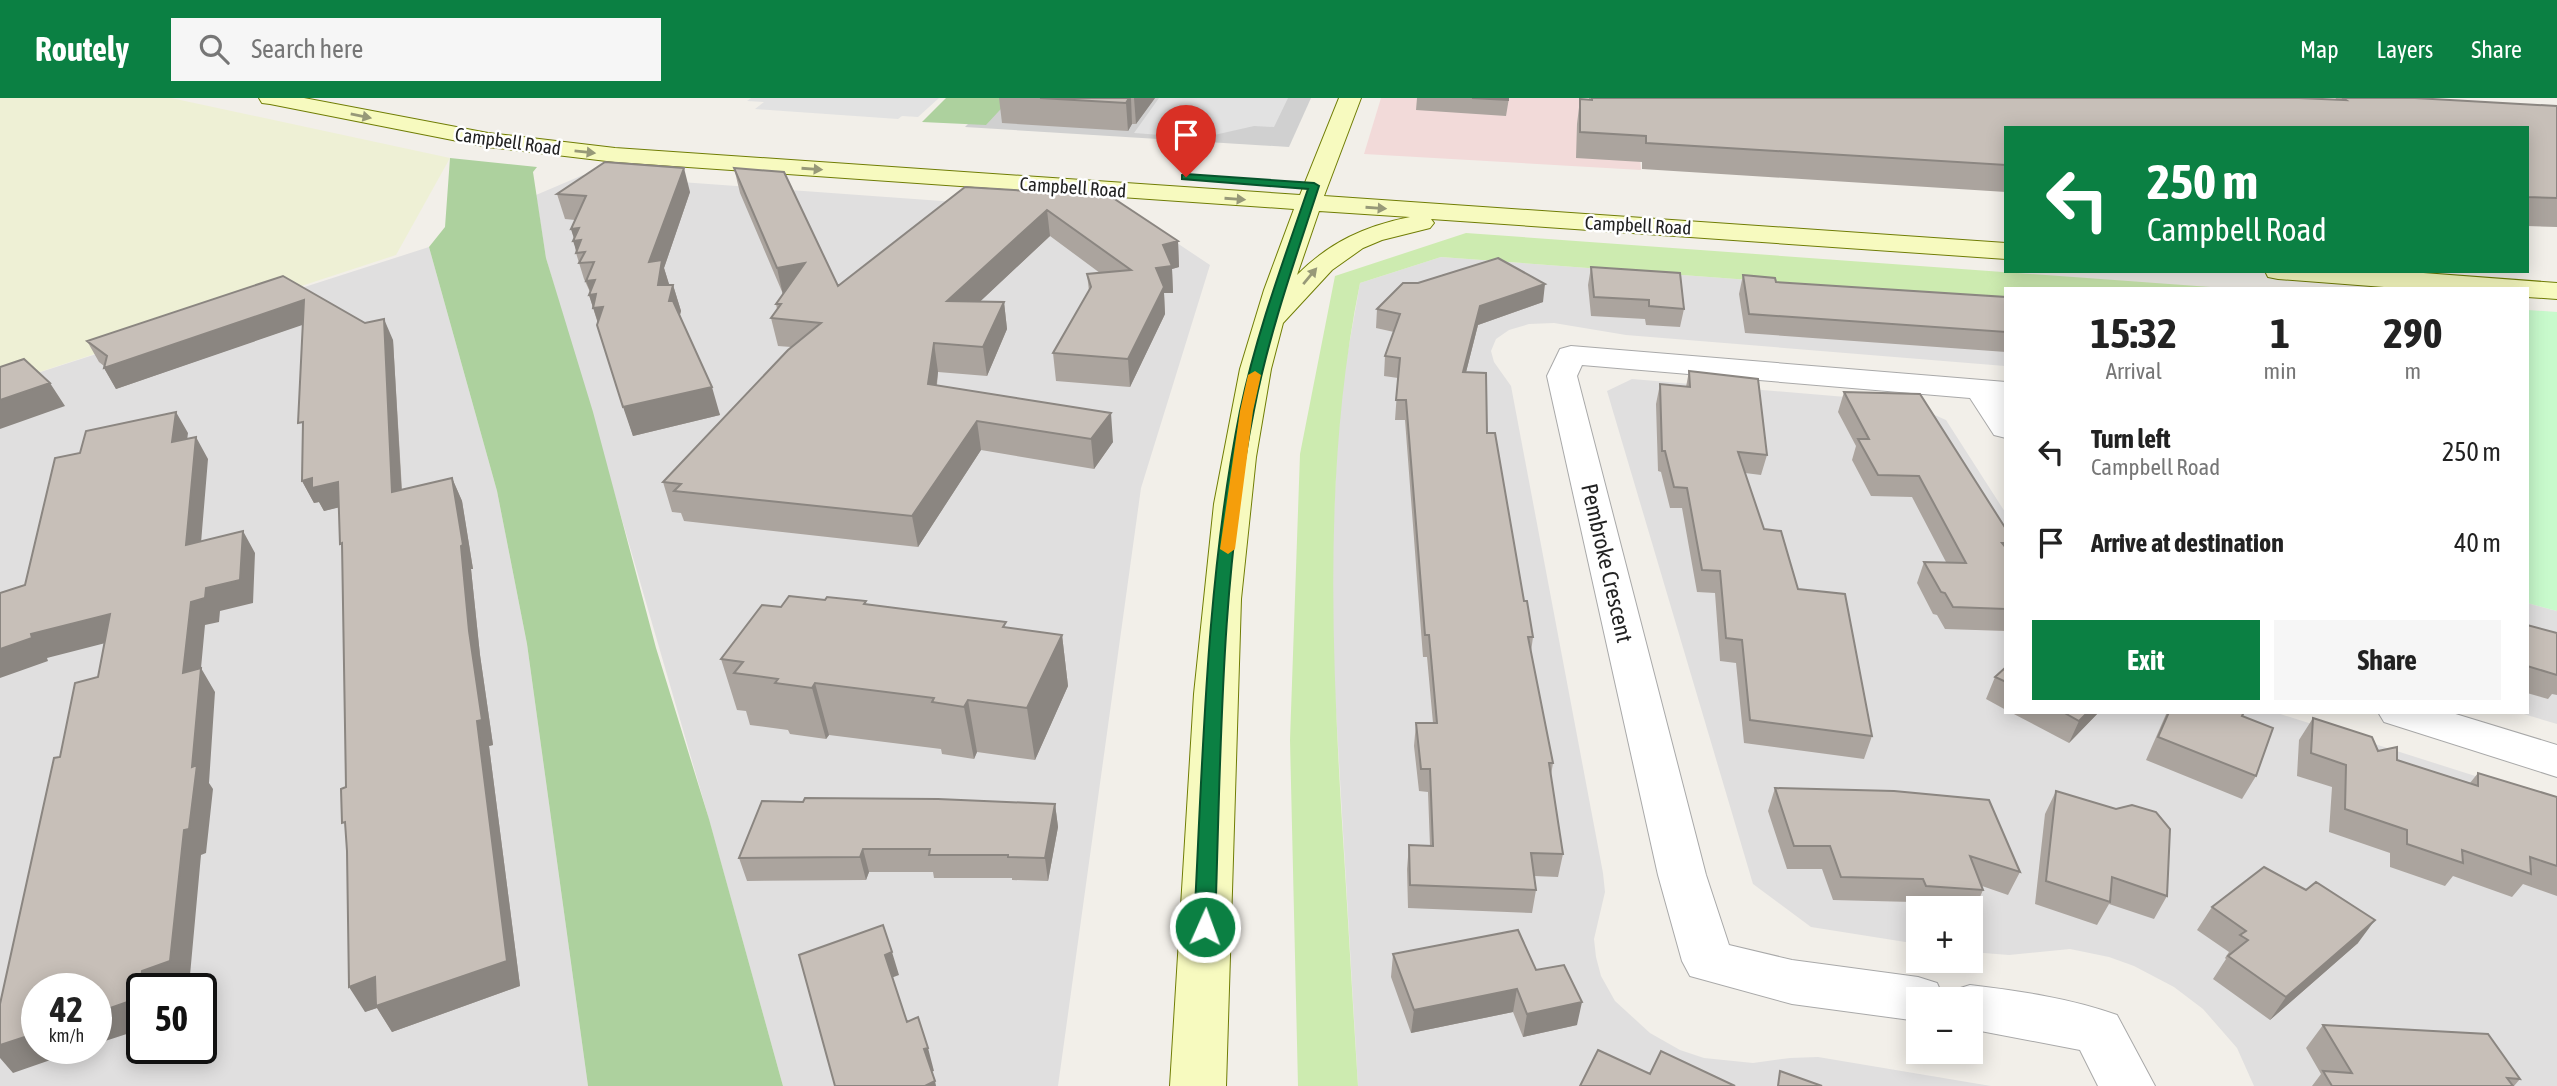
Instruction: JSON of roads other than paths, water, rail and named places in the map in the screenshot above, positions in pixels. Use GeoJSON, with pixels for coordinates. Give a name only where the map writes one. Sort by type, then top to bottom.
{"type":"FeatureCollection","features":[{"type":"Feature","properties":{"kind":"main road","name":"Campbell Road"},"geometry":{"type":"LineString","coordinates":[[270,98],[488,140],[578,151],[2004,234]]}},
{"type":"Feature","properties":{"kind":"main road","name":"Campbell Road"},"geometry":{"type":"LineString","coordinates":[[377,98],[499,120],[612,135],[1311,195],[1533,219],[2004,251]]}},
{"type":"Feature","properties":{"kind":"main road"},"geometry":{"type":"LineString","coordinates":[[1198,1086],[1217,635],[1247,411],[1266,328],[1311,195],[1350,98]]}},
{"type":"Feature","properties":{"kind":"main road"},"geometry":{"type":"LineString","coordinates":[[1266,328],[1321,264],[1344,247],[1369,235],[1441,220],[1533,219]]}},
{"type":"Feature","properties":{"kind":"main road"},"geometry":{"type":"LineString","coordinates":[[2529,270],[2557,272]]}},
{"type":"Feature","properties":{"kind":"main road"},"geometry":{"type":"LineString","coordinates":[[2306,273],[2501,287]]}},
{"type":"Feature","properties":{"kind":"main road"},"geometry":{"type":"LineString","coordinates":[[2529,289],[2557,291]]}},
{"type":"Feature","properties":{"kind":"street","name":"Pembroke Crescent"},"geometry":{"type":"LineString","coordinates":[[1906,997],[1792,982],[1708,961],[1682,875],[1562,376],[1571,355],[1992,390],[2004,423]]}},
{"type":"Feature","properties":{"kind":"street"},"geometry":{"type":"LineString","coordinates":[[2405,714],[2557,761]]}},
{"type":"Feature","properties":{"kind":"street"},"geometry":{"type":"LineString","coordinates":[[1983,1009],[2098,1031],[2127,1086]]}}]}
